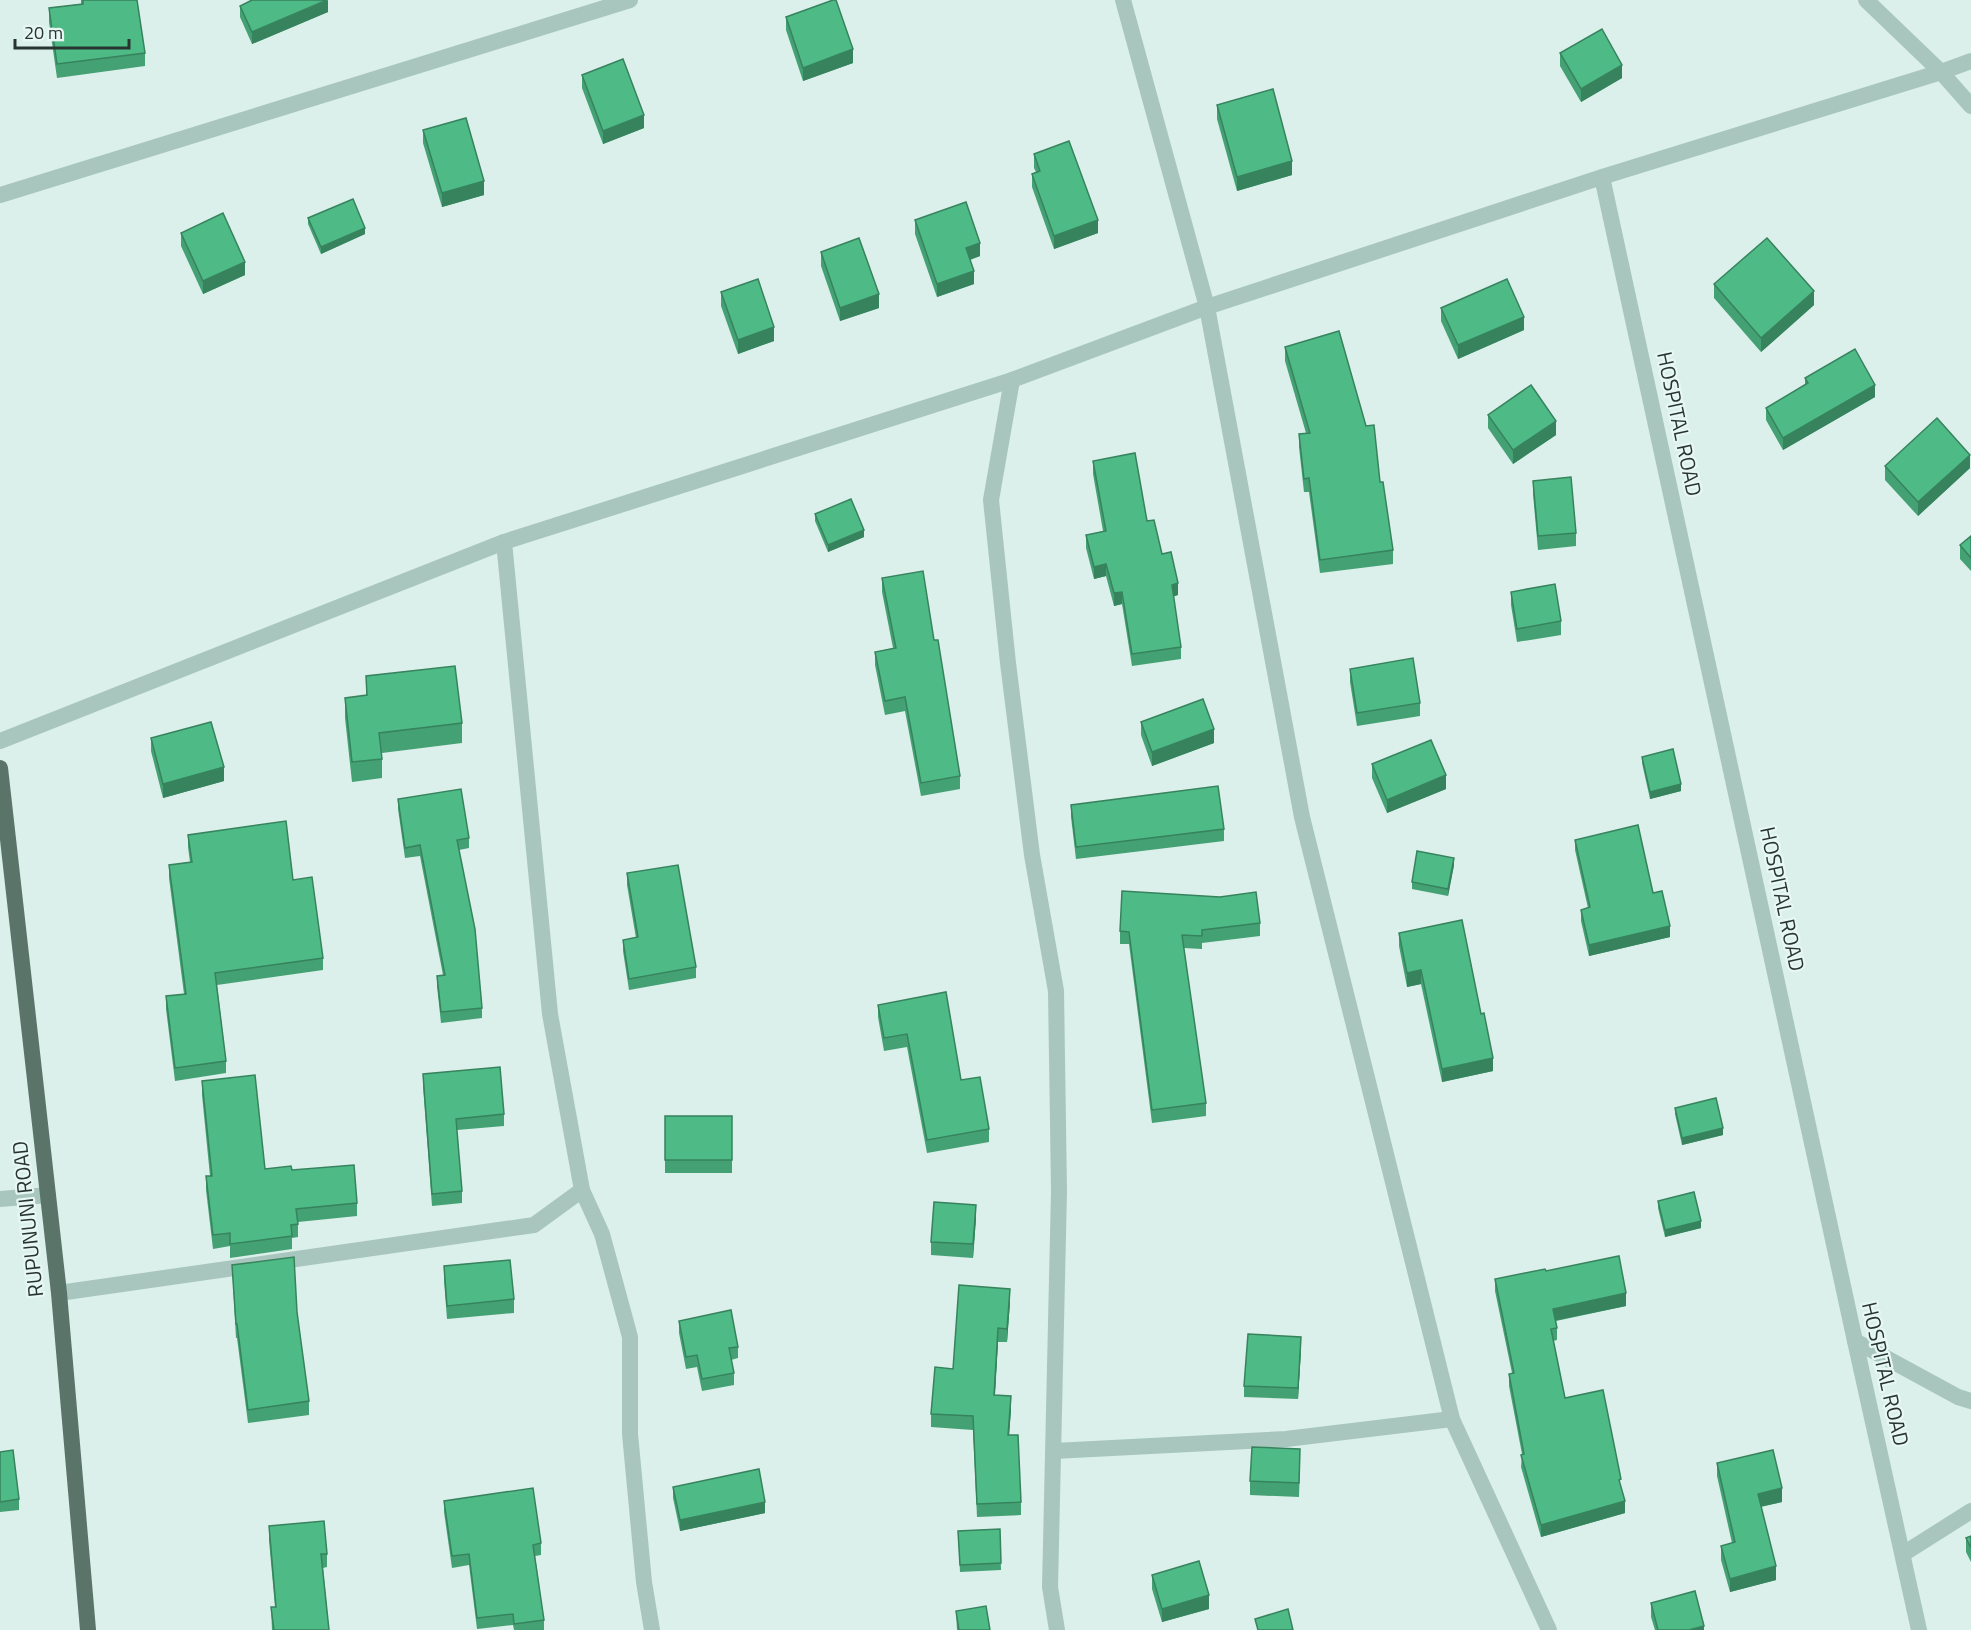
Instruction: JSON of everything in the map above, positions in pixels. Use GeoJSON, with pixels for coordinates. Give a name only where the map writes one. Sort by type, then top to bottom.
{"type":"FeatureCollection","features":[{"type":"Feature","properties":{"kind":"main road","name":"RUPUNUNI ROAD"},"geometry":{"type":"LineString","coordinates":[[0,768],[59,1293],[87,1630]]}},
{"type":"Feature","properties":{"kind":"street"},"geometry":{"type":"LineString","coordinates":[[0,195],[630,0]]}},
{"type":"Feature","properties":{"kind":"street"},"geometry":{"type":"LineString","coordinates":[[1123,0],[1207,307],[1302,817],[1452,1419],[1549,1630]]}},
{"type":"Feature","properties":{"kind":"street"},"geometry":{"type":"LineString","coordinates":[[1866,0],[1941,72],[1971,106]]}},
{"type":"Feature","properties":{"kind":"street"},"geometry":{"type":"LineString","coordinates":[[0,741],[504,542],[1012,380],[1207,307],[1602,177],[1971,61]]}},
{"type":"Feature","properties":{"kind":"street","name":"HOSPITAL ROAD"},"geometry":{"type":"LineString","coordinates":[[1602,177],[1919,1630]]}},
{"type":"Feature","properties":{"kind":"street"},"geometry":{"type":"LineString","coordinates":[[1012,380],[991,500],[1008,663],[1032,855],[1056,991],[1059,1191],[1050,1587],[1057,1630]]}},
{"type":"Feature","properties":{"kind":"street"},"geometry":{"type":"LineString","coordinates":[[504,542],[550,1014],[582,1190],[602,1234],[630,1337],[630,1434],[644,1582],[652,1630]]}},
{"type":"Feature","properties":{"kind":"street"},"geometry":{"type":"LineString","coordinates":[[59,1293],[534,1225],[582,1190]]}},
{"type":"Feature","properties":{"kind":"street"},"geometry":{"type":"LineString","coordinates":[[0,1199],[48,1195]]}},
{"type":"Feature","properties":{"kind":"street"},"geometry":{"type":"LineString","coordinates":[[1855,1341],[1958,1397],[1971,1401]]}},
{"type":"Feature","properties":{"kind":"street"},"geometry":{"type":"LineString","coordinates":[[1054,1451],[1286,1439],[1452,1419]]}},
{"type":"Feature","properties":{"kind":"street"},"geometry":{"type":"LineString","coordinates":[[1903,1554],[1971,1511]]}},
{"type":"Feature","properties":{"kind":"building"},"geometry":{"type":"Polygon","coordinates":[[[83,0],[137,0],[145,53],[57,64],[49,8],[83,4],[83,0]]]}},
{"type":"Feature","properties":{"kind":"building"},"geometry":{"type":"Polygon","coordinates":[[[252,0],[327,0],[252,32],[240,6],[252,0]]]}},
{"type":"Feature","properties":{"kind":"building"},"geometry":{"type":"Polygon","coordinates":[[[836,0],[853,49],[803,68],[786,17],[836,0]]]}},
{"type":"Feature","properties":{"kind":"building"},"geometry":{"type":"Polygon","coordinates":[[[1602,29],[1622,65],[1581,89],[1560,53],[1602,29]]]}},
{"type":"Feature","properties":{"kind":"building"},"geometry":{"type":"Polygon","coordinates":[[[623,59],[644,115],[603,131],[582,75],[623,59]]]}},
{"type":"Feature","properties":{"kind":"building"},"geometry":{"type":"Polygon","coordinates":[[[1273,89],[1292,161],[1237,177],[1217,105],[1273,89]]]}},
{"type":"Feature","properties":{"kind":"building"},"geometry":{"type":"Polygon","coordinates":[[[466,118],[484,181],[442,193],[423,130],[466,118]]]}},
{"type":"Feature","properties":{"kind":"building"},"geometry":{"type":"Polygon","coordinates":[[[1069,141],[1098,220],[1054,236],[1032,174],[1040,171],[1034,154],[1069,141]]]}},
{"type":"Feature","properties":{"kind":"building"},"geometry":{"type":"Polygon","coordinates":[[[353,199],[365,228],[321,247],[308,218],[353,199]]]}},
{"type":"Feature","properties":{"kind":"building"},"geometry":{"type":"Polygon","coordinates":[[[966,202],[980,243],[966,248],[974,271],[937,284],[915,220],[966,202]]]}},
{"type":"Feature","properties":{"kind":"building"},"geometry":{"type":"Polygon","coordinates":[[[223,213],[245,262],[203,281],[181,233],[223,213]]]}},
{"type":"Feature","properties":{"kind":"building"},"geometry":{"type":"Polygon","coordinates":[[[859,238],[879,294],[840,308],[821,252],[859,238]]]}},
{"type":"Feature","properties":{"kind":"building"},"geometry":{"type":"Polygon","coordinates":[[[1767,238],[1814,291],[1761,338],[1714,284],[1767,238]]]}},
{"type":"Feature","properties":{"kind":"building"},"geometry":{"type":"Polygon","coordinates":[[[758,279],[774,327],[738,340],[721,292],[758,279]]]}},
{"type":"Feature","properties":{"kind":"building"},"geometry":{"type":"Polygon","coordinates":[[[1507,279],[1524,317],[1458,345],[1441,308],[1507,279]]]}},
{"type":"Feature","properties":{"kind":"building"},"geometry":{"type":"Polygon","coordinates":[[[1339,331],[1366,426],[1374,425],[1380,482],[1383,482],[1393,550],[1320,560],[1309,478],[1304,479],[1299,434],[1310,433],[1285,347],[1339,331]]]}},
{"type":"Feature","properties":{"kind":"building"},"geometry":{"type":"Polygon","coordinates":[[[1855,349],[1875,385],[1783,438],[1766,408],[1808,383],[1805,378],[1855,349]]]}},
{"type":"Feature","properties":{"kind":"building"},"geometry":{"type":"Polygon","coordinates":[[[1531,385],[1556,421],[1513,450],[1488,415],[1531,385]]]}},
{"type":"Feature","properties":{"kind":"building"},"geometry":{"type":"Polygon","coordinates":[[[1937,418],[1970,455],[1918,502],[1885,466],[1937,418]]]}},
{"type":"Feature","properties":{"kind":"building"},"geometry":{"type":"Polygon","coordinates":[[[1135,453],[1147,521],[1154,520],[1162,554],[1171,552],[1178,583],[1172,585],[1181,647],[1132,654],[1122,592],[1114,593],[1106,564],[1094,567],[1086,535],[1106,531],[1093,461],[1135,453]]]}},
{"type":"Feature","properties":{"kind":"building"},"geometry":{"type":"Polygon","coordinates":[[[1571,477],[1576,533],[1538,536],[1533,481],[1571,477]]]}},
{"type":"Feature","properties":{"kind":"building"},"geometry":{"type":"Polygon","coordinates":[[[851,499],[864,530],[828,545],[815,514],[851,499]]]}},
{"type":"Feature","properties":{"kind":"building"},"geometry":{"type":"Polygon","coordinates":[[[1971,536],[1971,558],[1960,545],[1971,536]]]}},
{"type":"Feature","properties":{"kind":"building"},"geometry":{"type":"Polygon","coordinates":[[[923,571],[934,640],[938,640],[960,776],[921,783],[905,697],[885,701],[875,652],[896,648],[882,578],[923,571]]]}},
{"type":"Feature","properties":{"kind":"building"},"geometry":{"type":"Polygon","coordinates":[[[1555,584],[1561,621],[1517,629],[1511,592],[1555,584]]]}},
{"type":"Feature","properties":{"kind":"building"},"geometry":{"type":"Polygon","coordinates":[[[1413,658],[1420,703],[1357,713],[1350,669],[1413,658]]]}},
{"type":"Feature","properties":{"kind":"building"},"geometry":{"type":"Polygon","coordinates":[[[455,666],[462,723],[379,733],[382,759],[352,762],[345,698],[367,695],[366,676],[455,666]]]}},
{"type":"Feature","properties":{"kind":"building"},"geometry":{"type":"Polygon","coordinates":[[[1203,699],[1214,729],[1152,752],[1141,722],[1203,699]]]}},
{"type":"Feature","properties":{"kind":"building"},"geometry":{"type":"Polygon","coordinates":[[[211,722],[224,767],[163,784],[151,738],[211,722]]]}},
{"type":"Feature","properties":{"kind":"building"},"geometry":{"type":"Polygon","coordinates":[[[1431,740],[1446,775],[1387,800],[1372,764],[1431,740]]]}},
{"type":"Feature","properties":{"kind":"building"},"geometry":{"type":"Polygon","coordinates":[[[1673,749],[1681,784],[1650,792],[1642,757],[1673,749]]]}},
{"type":"Feature","properties":{"kind":"building"},"geometry":{"type":"Polygon","coordinates":[[[1218,786],[1224,829],[1076,847],[1071,805],[1218,786]]]}},
{"type":"Feature","properties":{"kind":"building"},"geometry":{"type":"Polygon","coordinates":[[[461,789],[469,838],[457,840],[475,929],[482,1008],[441,1012],[437,976],[445,975],[420,845],[405,848],[398,799],[461,789]]]}},
{"type":"Feature","properties":{"kind":"building"},"geometry":{"type":"Polygon","coordinates":[[[286,821],[293,880],[312,877],[323,958],[215,973],[226,1061],[175,1068],[166,996],[186,994],[169,865],[192,862],[188,835],[286,821]]]}},
{"type":"Feature","properties":{"kind":"building"},"geometry":{"type":"Polygon","coordinates":[[[1638,825],[1653,893],[1662,891],[1670,926],[1589,945],[1581,910],[1590,907],[1575,840],[1638,825]]]}},
{"type":"Feature","properties":{"kind":"building"},"geometry":{"type":"Polygon","coordinates":[[[1417,851],[1454,858],[1448,889],[1412,882],[1417,851]]]}},
{"type":"Feature","properties":{"kind":"building"},"geometry":{"type":"Polygon","coordinates":[[[678,865],[696,967],[629,979],[623,940],[638,937],[627,873],[678,865]]]}},
{"type":"Feature","properties":{"kind":"building"},"geometry":{"type":"Polygon","coordinates":[[[1122,891],[1220,897],[1256,892],[1260,923],[1202,930],[1202,936],[1182,935],[1206,1103],[1152,1110],[1129,932],[1120,931],[1122,891]]]}},
{"type":"Feature","properties":{"kind":"building"},"geometry":{"type":"Polygon","coordinates":[[[1462,920],[1481,1014],[1484,1013],[1493,1058],[1442,1069],[1421,970],[1407,973],[1399,933],[1462,920]]]}},
{"type":"Feature","properties":{"kind":"building"},"geometry":{"type":"Polygon","coordinates":[[[946,992],[961,1080],[980,1077],[989,1129],[927,1140],[907,1034],[884,1038],[878,1005],[946,992]]]}},
{"type":"Feature","properties":{"kind":"building"},"geometry":{"type":"Polygon","coordinates":[[[500,1067],[504,1114],[456,1119],[462,1191],[432,1194],[423,1074],[500,1067]]]}},
{"type":"Feature","properties":{"kind":"building"},"geometry":{"type":"Polygon","coordinates":[[[255,1075],[265,1169],[291,1166],[292,1170],[354,1165],[357,1203],[296,1209],[298,1224],[291,1225],[292,1236],[230,1244],[230,1233],[213,1235],[206,1176],[212,1176],[202,1081],[255,1075]]]}},
{"type":"Feature","properties":{"kind":"building"},"geometry":{"type":"Polygon","coordinates":[[[1716,1098],[1723,1128],[1682,1138],[1675,1108],[1716,1098]]]}},
{"type":"Feature","properties":{"kind":"building"},"geometry":{"type":"Polygon","coordinates":[[[665,1116],[732,1116],[732,1160],[665,1160],[665,1116]]]}},
{"type":"Feature","properties":{"kind":"building"},"geometry":{"type":"Polygon","coordinates":[[[1694,1192],[1701,1221],[1665,1230],[1658,1201],[1694,1192]]]}},
{"type":"Feature","properties":{"kind":"building"},"geometry":{"type":"Polygon","coordinates":[[[934,1202],[976,1205],[973,1244],[931,1242],[934,1202]]]}},
{"type":"Feature","properties":{"kind":"building"},"geometry":{"type":"Polygon","coordinates":[[[1619,1256],[1626,1293],[1553,1309],[1557,1328],[1551,1329],[1565,1398],[1603,1390],[1621,1479],[1619,1480],[1625,1501],[1541,1525],[1521,1455],[1524,1454],[1509,1374],[1514,1373],[1495,1279],[1619,1256]]]}},
{"type":"Feature","properties":{"kind":"building"},"geometry":{"type":"Polygon","coordinates":[[[294,1257],[297,1312],[309,1401],[248,1410],[236,1324],[232,1265],[294,1257]]]}},
{"type":"Feature","properties":{"kind":"building"},"geometry":{"type":"Polygon","coordinates":[[[510,1260],[514,1299],[447,1306],[444,1266],[510,1260]]]}},
{"type":"Feature","properties":{"kind":"building"},"geometry":{"type":"Polygon","coordinates":[[[959,1285],[1010,1289],[1007,1329],[998,1328],[994,1395],[1011,1396],[1008,1435],[1018,1435],[1021,1502],[977,1504],[973,1416],[931,1414],[935,1367],[953,1369],[959,1285]]]}},
{"type":"Feature","properties":{"kind":"building"},"geometry":{"type":"Polygon","coordinates":[[[731,1310],[738,1347],[729,1348],[734,1373],[702,1379],[697,1355],[686,1357],[679,1321],[731,1310]]]}},
{"type":"Feature","properties":{"kind":"building"},"geometry":{"type":"Polygon","coordinates":[[[1248,1334],[1301,1337],[1298,1388],[1244,1386],[1248,1334]]]}},
{"type":"Feature","properties":{"kind":"building"},"geometry":{"type":"Polygon","coordinates":[[[1252,1447],[1300,1449],[1299,1483],[1250,1481],[1252,1447]]]}},
{"type":"Feature","properties":{"kind":"building"},"geometry":{"type":"Polygon","coordinates":[[[13,1450],[19,1499],[0,1502],[0,1452],[13,1450]]]}},
{"type":"Feature","properties":{"kind":"building"},"geometry":{"type":"Polygon","coordinates":[[[1773,1450],[1782,1488],[1758,1494],[1776,1566],[1730,1579],[1721,1546],[1735,1542],[1717,1463],[1773,1450]]]}},
{"type":"Feature","properties":{"kind":"building"},"geometry":{"type":"Polygon","coordinates":[[[759,1469],[765,1502],[680,1520],[673,1487],[759,1469]]]}},
{"type":"Feature","properties":{"kind":"building"},"geometry":{"type":"Polygon","coordinates":[[[533,1488],[541,1543],[533,1545],[544,1620],[514,1624],[513,1614],[477,1618],[469,1554],[452,1556],[444,1501],[533,1488]]]}},
{"type":"Feature","properties":{"kind":"building"},"geometry":{"type":"Polygon","coordinates":[[[324,1521],[327,1554],[321,1554],[329,1630],[274,1630],[271,1607],[276,1607],[269,1526],[324,1521]]]}},
{"type":"Feature","properties":{"kind":"building"},"geometry":{"type":"Polygon","coordinates":[[[1000,1529],[1001,1563],[960,1565],[958,1531],[1000,1529]]]}},
{"type":"Feature","properties":{"kind":"building"},"geometry":{"type":"Polygon","coordinates":[[[1971,1536],[1971,1548],[1966,1538],[1971,1536]]]}},
{"type":"Feature","properties":{"kind":"building"},"geometry":{"type":"Polygon","coordinates":[[[1199,1561],[1209,1595],[1162,1609],[1152,1575],[1199,1561]]]}},
{"type":"Feature","properties":{"kind":"building"},"geometry":{"type":"Polygon","coordinates":[[[1695,1591],[1704,1626],[1689,1630],[1658,1630],[1651,1603],[1695,1591]]]}},
{"type":"Feature","properties":{"kind":"building"},"geometry":{"type":"Polygon","coordinates":[[[986,1606],[990,1630],[959,1630],[956,1611],[986,1606]]]}},
{"type":"Feature","properties":{"kind":"building"},"geometry":{"type":"Polygon","coordinates":[[[1288,1609],[1293,1630],[1258,1630],[1255,1619],[1288,1609]]]}}]}
